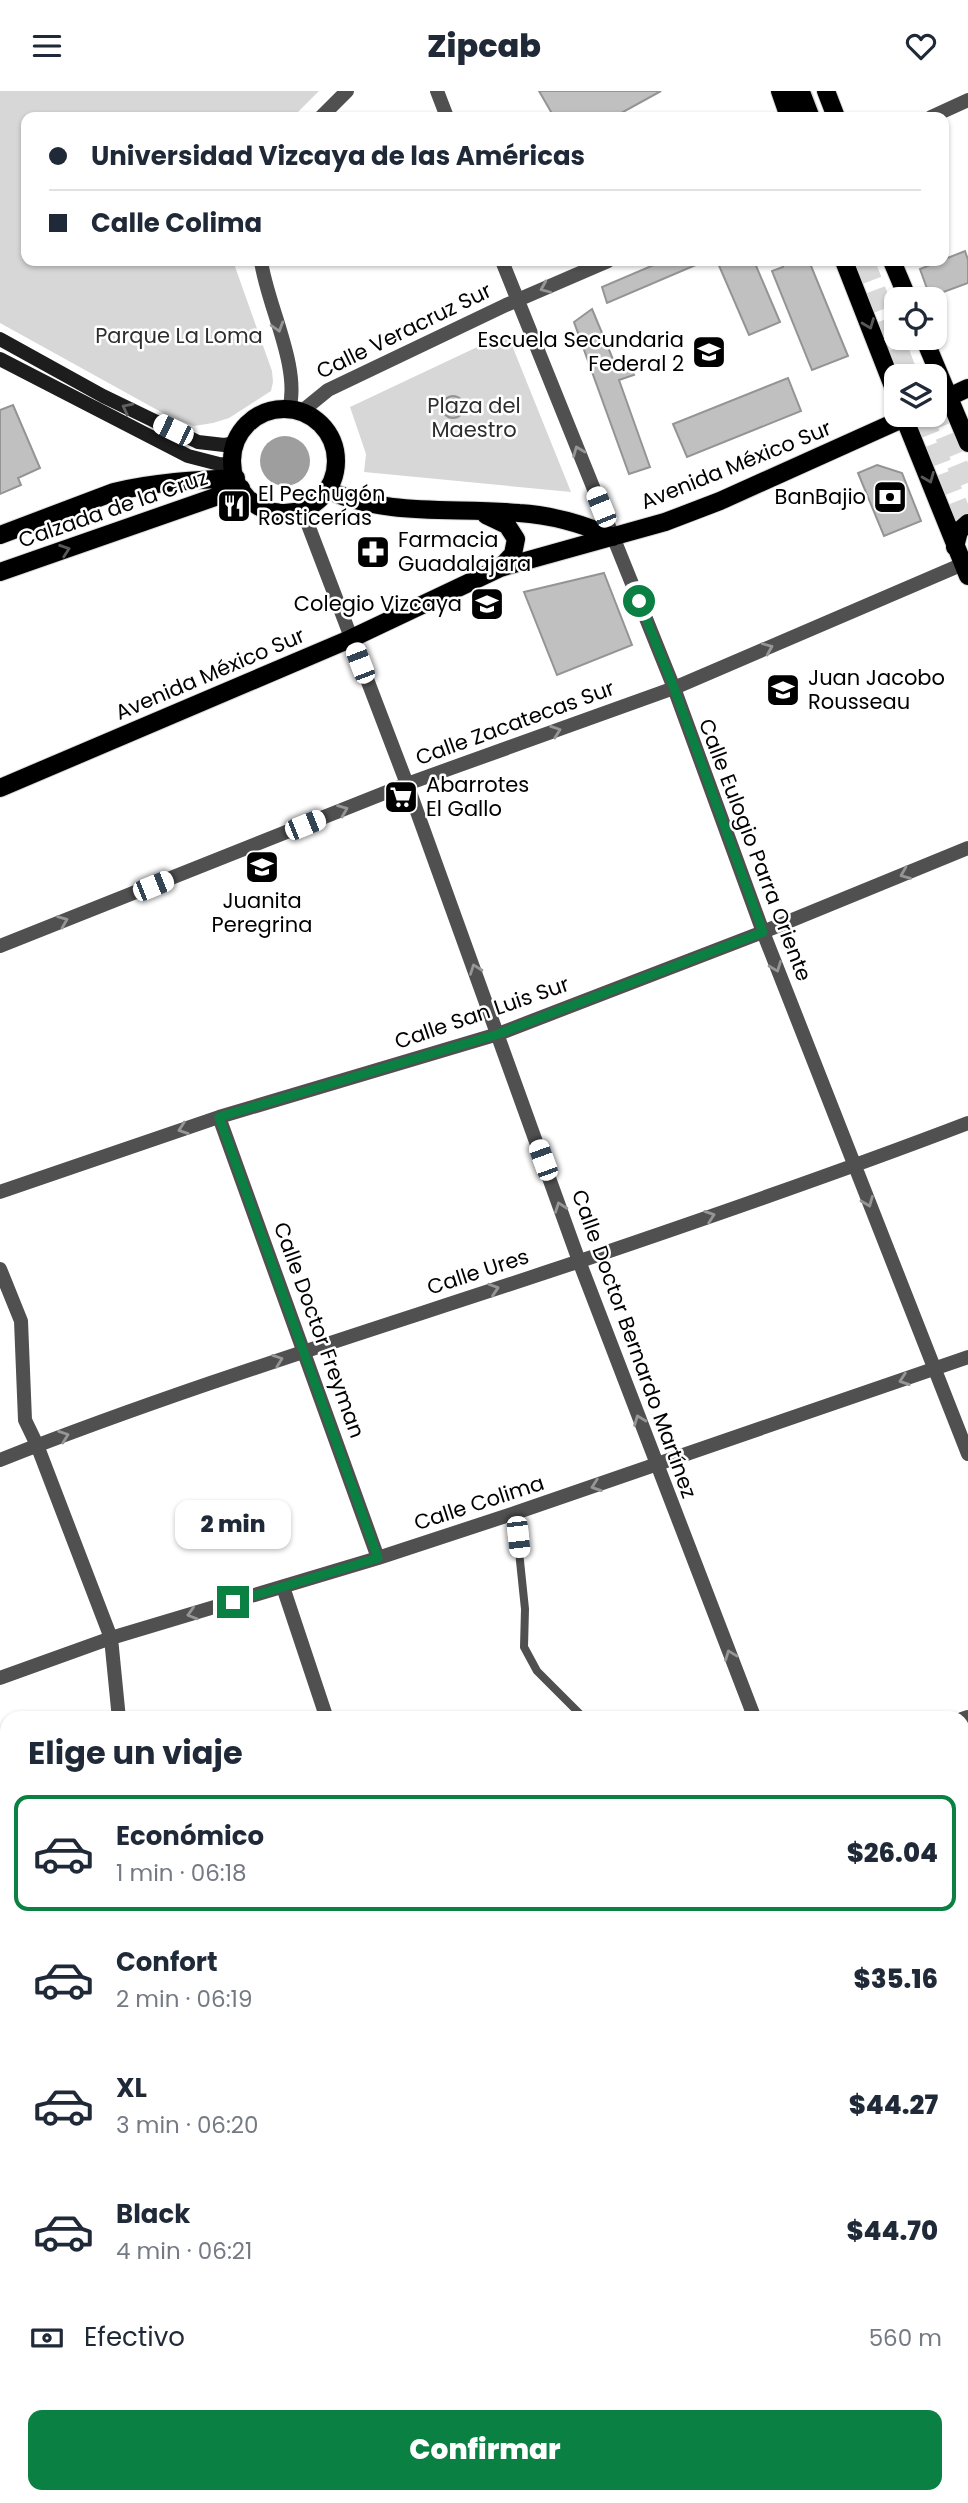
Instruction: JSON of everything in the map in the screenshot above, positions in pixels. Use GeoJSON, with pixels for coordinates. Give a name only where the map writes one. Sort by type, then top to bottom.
{"type":"FeatureCollection","features":[{"type":"Feature","properties":{"kind":"highway"},"geometry":{"type":"LineString","coordinates":[[799,91],[807,112]]}},
{"type":"Feature","properties":{"kind":"highway"},"geometry":{"type":"LineString","coordinates":[[811,91],[819,112]]}},
{"type":"Feature","properties":{"kind":"main road"},"geometry":{"type":"LineString","coordinates":[[780,91],[787,112]]}},
{"type":"Feature","properties":{"kind":"main road"},"geometry":{"type":"LineString","coordinates":[[826,91],[834,112]]}},
{"type":"Feature","properties":{"kind":"main road"},"geometry":{"type":"LineString","coordinates":[[846,266],[884,364]]}},
{"type":"Feature","properties":{"kind":"main road"},"geometry":{"type":"LineString","coordinates":[[894,266],[903,287]]}},
{"type":"Feature","properties":{"kind":"main road"},"geometry":{"type":"LineString","coordinates":[[2,343],[198,442],[224,445],[236,443]]}},
{"type":"Feature","properties":{"kind":"main road"},"geometry":{"type":"LineString","coordinates":[[0,359],[188,456],[219,464],[237,477],[249,499],[263,508],[279,513],[311,506],[327,490],[333,480],[337,463],[334,445],[326,429],[312,417],[278,409],[261,414],[247,424],[236,443],[237,477]]}},
{"type":"Feature","properties":{"kind":"main road"},"geometry":{"type":"LineString","coordinates":[[947,398],[968,388]]}},
{"type":"Feature","properties":{"kind":"main road"},"geometry":{"type":"LineString","coordinates":[[947,409],[968,443]]}},
{"type":"Feature","properties":{"kind":"main road","name":"Avenida México Sur"},"geometry":{"type":"LineString","coordinates":[[0,788],[350,639],[500,568],[665,522],[720,501],[884,426]]}},
{"type":"Feature","properties":{"kind":"main road"},"geometry":{"type":"LineString","coordinates":[[910,427],[966,570]]}},
{"type":"Feature","properties":{"kind":"main road","name":"Calzada de la Cruz"},"geometry":{"type":"LineString","coordinates":[[0,534],[134,487],[161,482],[237,477]]}},
{"type":"Feature","properties":{"kind":"main road","name":"Calzada de la Cruz"},"geometry":{"type":"LineString","coordinates":[[0,572],[237,477]]}},
{"type":"Feature","properties":{"kind":"main road"},"geometry":{"type":"LineString","coordinates":[[327,490],[376,507],[521,513],[568,520],[613,537]]}},
{"type":"Feature","properties":{"kind":"main road"},"geometry":{"type":"LineString","coordinates":[[473,511],[495,517],[514,532],[516,546],[500,568]]}},
{"type":"Feature","properties":{"kind":"main road"},"geometry":{"type":"LineString","coordinates":[[956,547],[959,531],[968,523]]}},
{"type":"Feature","properties":{"kind":"street"},"geometry":{"type":"LineString","coordinates":[[326,112],[347,91]]}},
{"type":"Feature","properties":{"kind":"street"},"geometry":{"type":"LineString","coordinates":[[438,91],[445,112]]}},
{"type":"Feature","properties":{"kind":"street"},"geometry":{"type":"LineString","coordinates":[[943,112],[968,100]]}},
{"type":"Feature","properties":{"kind":"street"},"geometry":{"type":"LineString","coordinates":[[262,266],[289,365],[295,411]]}},
{"type":"Feature","properties":{"kind":"street","name":"Calle Eulogio Parra Oriente"},"geometry":{"type":"LineString","coordinates":[[504,266],[674,688],[763,932],[968,1454]]}},
{"type":"Feature","properties":{"kind":"street","name":"Calle Veracruz Sur"},"geometry":{"type":"LineString","coordinates":[[295,411],[328,390],[517,300],[596,266]]}},
{"type":"Feature","properties":{"kind":"street","name":"Calle Doctor Bernardo Martínez"},"geometry":{"type":"LineString","coordinates":[[302,509],[407,784],[579,1261],[752,1711]]}},
{"type":"Feature","properties":{"kind":"street","name":"Calle Zacatecas Sur"},"geometry":{"type":"LineString","coordinates":[[0,946],[407,784],[674,688],[966,570]]}},
{"type":"Feature","properties":{"kind":"street","name":"Calle San Luis Sur"},"geometry":{"type":"LineString","coordinates":[[0,1192],[219,1117],[498,1034],[763,932],[968,848]]}},
{"type":"Feature","properties":{"kind":"street","name":"Calle Doctor Freyman"},"geometry":{"type":"LineString","coordinates":[[219,1117],[378,1558]]}},
{"type":"Feature","properties":{"kind":"street","name":"Calle Ures"},"geometry":{"type":"LineString","coordinates":[[0,1460],[305,1350],[579,1261],[854,1166],[968,1123]]}},
{"type":"Feature","properties":{"kind":"street"},"geometry":{"type":"LineString","coordinates":[[0,1269],[21,1321],[25,1420],[110,1638],[118,1711]]}},
{"type":"Feature","properties":{"kind":"street","name":"Calle Colima"},"geometry":{"type":"LineString","coordinates":[[0,1678],[110,1638],[378,1558],[515,1513],[968,1357]]}},
{"type":"Feature","properties":{"kind":"street"},"geometry":{"type":"LineString","coordinates":[[283,1587],[324,1711]]}},
{"type":"Feature","properties":{"kind":"lane"},"geometry":{"type":"LineString","coordinates":[[515,1513],[525,1609],[524,1647],[537,1671],[577,1711]]}},
{"type":"Feature","properties":{"kind":"green space","name":"Parque La Loma"},"geometry":{"type":"Polygon","coordinates":[[[0,91],[319,91],[298,112],[21,112],[21,266],[235,266],[272,371],[271,391],[229,418],[194,426],[170,417],[0,323],[0,91]]]}},
{"type":"Feature","properties":{"kind":"green space","name":"Plaza del Maestro"},"geometry":{"type":"Polygon","coordinates":[[[507,333],[571,492],[364,472],[366,454],[350,407],[507,333]]]}},
{"type":"Feature","properties":{"kind":"shaded area"},"geometry":{"type":"Polygon","coordinates":[[[285,436],[303,443],[310,461],[303,479],[285,486],[267,479],[260,461],[267,443],[285,436]]]}},
{"type":"Feature","properties":{"kind":"building"},"geometry":{"type":"Polygon","coordinates":[[[539,91],[661,91],[623,112],[551,112],[539,91]]]}},
{"type":"Feature","properties":{"kind":"building"},"geometry":{"type":"Polygon","coordinates":[[[965,251],[968,260],[968,283],[947,291],[947,287],[926,287],[920,269],[928,266],[949,266],[949,257],[965,251]]]}},
{"type":"Feature","properties":{"kind":"building"},"geometry":{"type":"Polygon","coordinates":[[[651,266],[693,266],[607,303],[602,287],[651,266]]]}},
{"type":"Feature","properties":{"kind":"building"},"geometry":{"type":"Polygon","coordinates":[[[719,266],[756,266],[780,322],[749,335],[719,266]]]}},
{"type":"Feature","properties":{"kind":"building"},"geometry":{"type":"Polygon","coordinates":[[[811,266],[848,356],[812,370],[772,271],[783,267],[811,266]]]}},
{"type":"Feature","properties":{"kind":"building"},"geometry":{"type":"Polygon","coordinates":[[[592,309],[617,369],[630,365],[634,375],[619,380],[650,467],[629,474],[574,322],[592,309]]]}},
{"type":"Feature","properties":{"kind":"building"},"geometry":{"type":"Polygon","coordinates":[[[788,378],[801,411],[687,457],[673,424],[788,378]]]}},
{"type":"Feature","properties":{"kind":"building"},"geometry":{"type":"Polygon","coordinates":[[[453,396],[461,399],[464,407],[461,415],[453,418],[445,415],[442,407],[445,399],[453,396]]]}},
{"type":"Feature","properties":{"kind":"building"},"geometry":{"type":"Polygon","coordinates":[[[13,405],[40,468],[18,478],[21,485],[0,494],[0,410],[13,405]]]}},
{"type":"Feature","properties":{"kind":"building","name":"BanBajio"},"geometry":{"type":"Polygon","coordinates":[[[877,465],[902,473],[921,521],[884,536],[858,473],[877,465]]]}},
{"type":"Feature","properties":{"kind":"building"},"geometry":{"type":"Polygon","coordinates":[[[604,573],[632,645],[557,675],[524,592],[604,573]]]}},
{"type":"Feature","properties":{"kind":"tunnel"},"geometry":{"type":"LineString","coordinates":[[866,266],[903,364]]}},
{"type":"Feature","properties":{"kind":"tunnel"},"geometry":{"type":"LineString","coordinates":[[927,427],[968,533]]}},
{"type":"Feature","properties":{"kind":"tunnel"},"geometry":{"type":"LineString","coordinates":[[942,427],[968,491]]}},
{"type":"Feature","properties":{"kind":"place","name":"Escuela Secundaria Federal 2"},"geometry":{"type":"Point","coordinates":[709,352]}},
{"type":"Feature","properties":{"kind":"place","name":"BanBajio"},"geometry":{"type":"Point","coordinates":[890,497]}},
{"type":"Feature","properties":{"kind":"place","name":"El Pechugón Rosticerías"},"geometry":{"type":"Point","coordinates":[234,506]}},
{"type":"Feature","properties":{"kind":"place","name":"Farmacia Guadalajara"},"geometry":{"type":"Point","coordinates":[373,552]}},
{"type":"Feature","properties":{"kind":"place","name":"Colegio Vizcaya"},"geometry":{"type":"Point","coordinates":[487,604]}},
{"type":"Feature","properties":{"kind":"place","name":"Juan Jacobo Rousseau"},"geometry":{"type":"Point","coordinates":[783,690]}},
{"type":"Feature","properties":{"kind":"place","name":"Abarrotes El Gallo"},"geometry":{"type":"Point","coordinates":[401,797]}},
{"type":"Feature","properties":{"kind":"place","name":"Juanita Peregrina"},"geometry":{"type":"Point","coordinates":[262,867]}},
{"type":"Feature","properties":{"kind":"route"},"geometry":{"type":"LineString","coordinates":[[233,1602],[378,1558],[219,1117],[498,1034],[763,932],[674,688],[639,601]]}}]}
